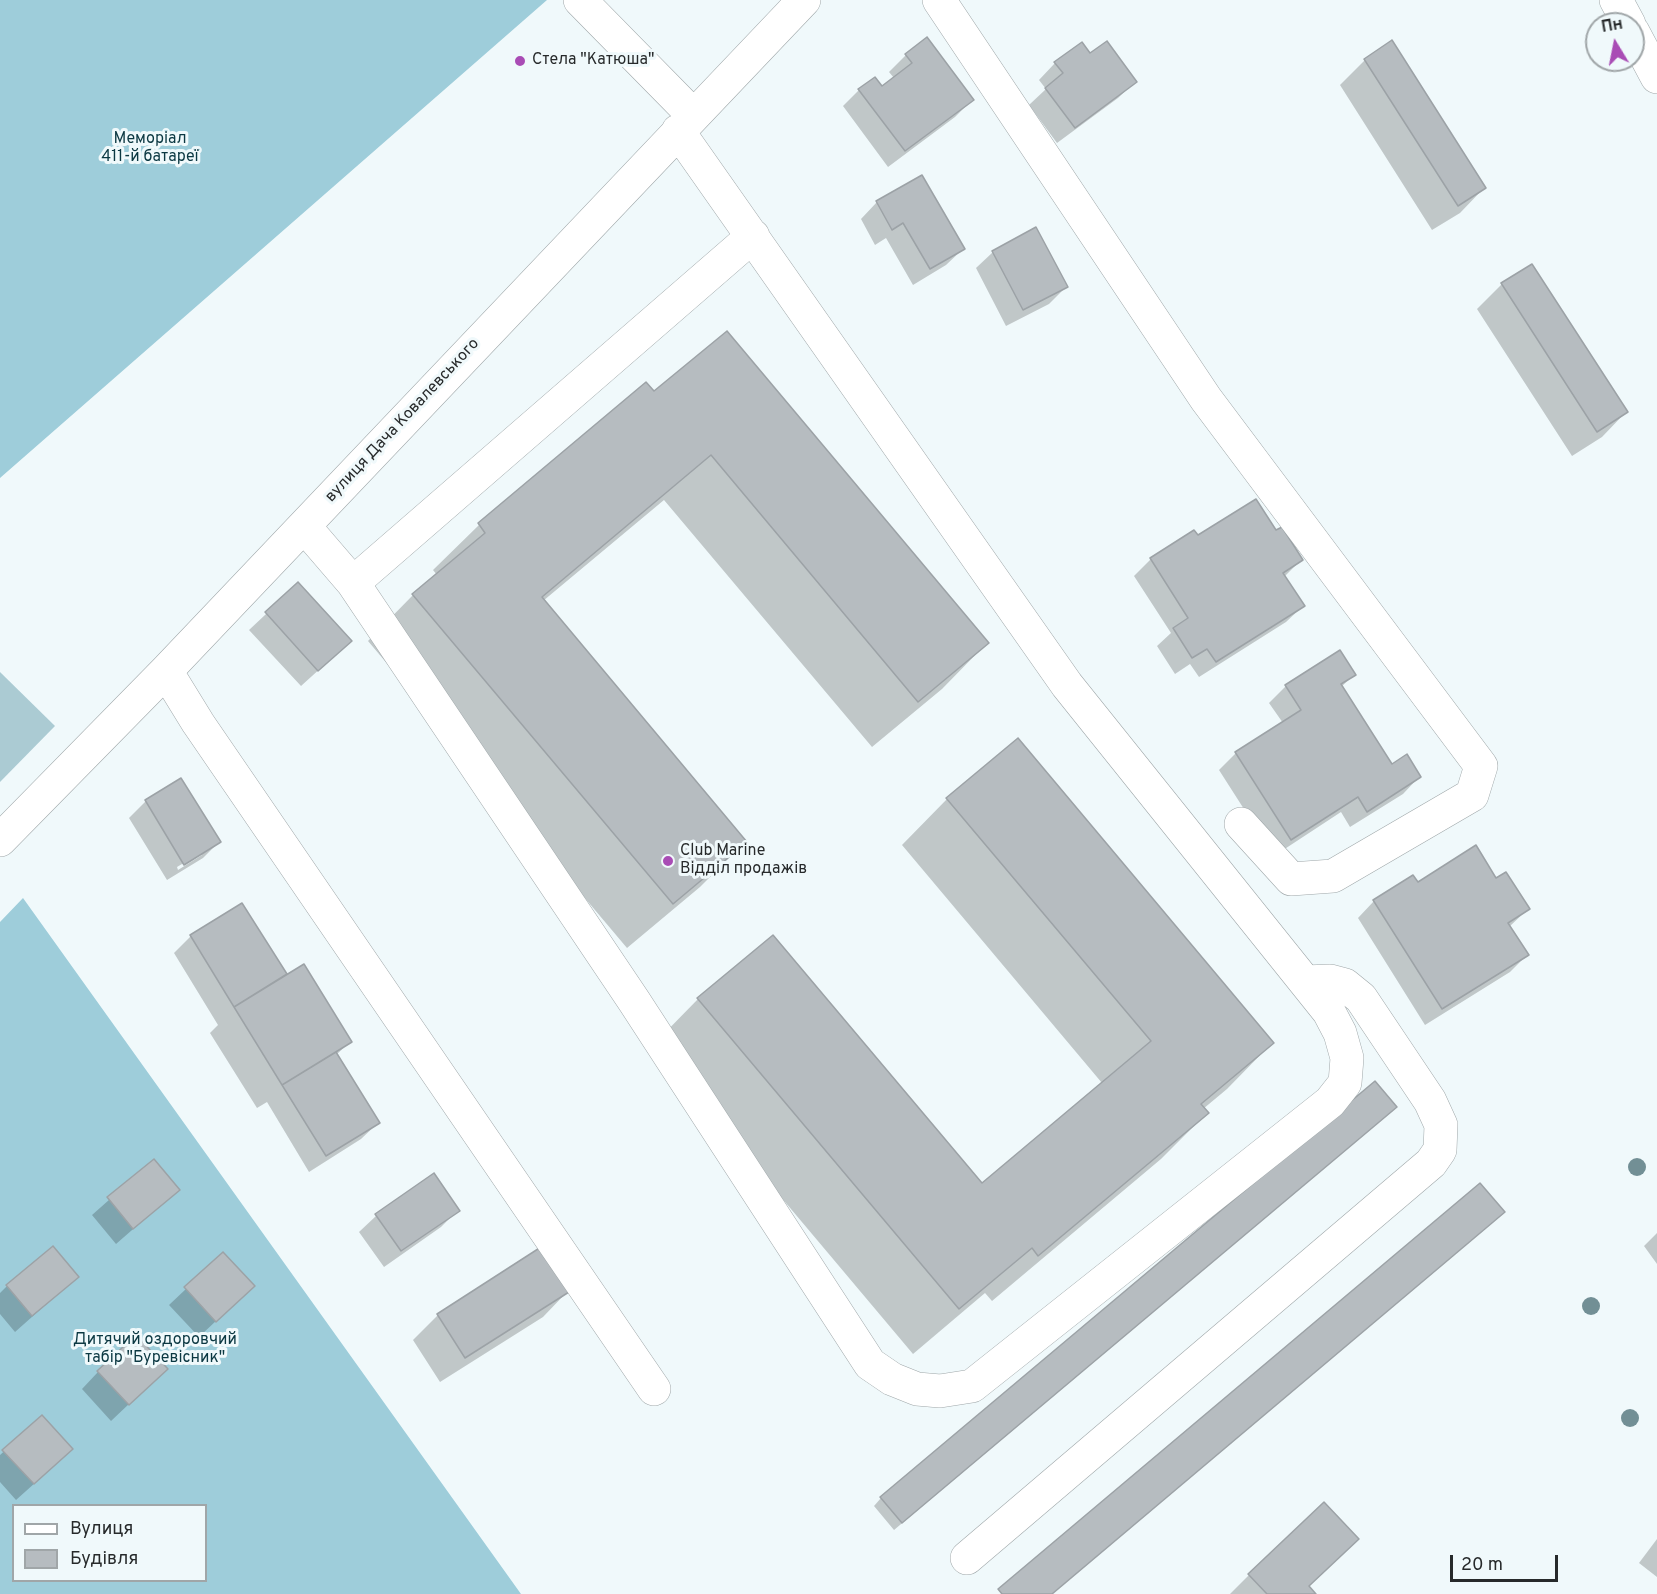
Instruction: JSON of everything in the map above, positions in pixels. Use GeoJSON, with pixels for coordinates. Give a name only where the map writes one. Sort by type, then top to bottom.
{"type":"FeatureCollection","features":[{"type":"Feature","properties":{"kind":"street"},"geometry":{"type":"LineString","coordinates":[[304,526],[353,583],[634,1000],[870,1364],[892,1379],[917,1389],[940,1391],[972,1386],[1330,1102],[1345,1083],[1347,1058],[1340,1033],[1329,1012],[1067,685],[753,236],[686,123],[580,0]]}},
{"type":"Feature","properties":{"kind":"street","name":"вулиця Дача Ковалевського"},"geometry":{"type":"LineString","coordinates":[[0,840],[166,671],[804,0]]}},
{"type":"Feature","properties":{"kind":"street"},"geometry":{"type":"LineString","coordinates":[[939,0],[1206,399],[1481,766],[1472,795],[1333,876],[1291,879],[1241,824]]}},
{"type":"Feature","properties":{"kind":"street"},"geometry":{"type":"LineString","coordinates":[[1645,54],[1657,77]]}},
{"type":"Feature","properties":{"kind":"street"},"geometry":{"type":"LineString","coordinates":[[353,583],[753,236]]}},
{"type":"Feature","properties":{"kind":"street"},"geometry":{"type":"LineString","coordinates":[[166,671],[211,743],[654,1389]]}},
{"type":"Feature","properties":{"kind":"street"},"geometry":{"type":"LineString","coordinates":[[967,1558],[1431,1163],[1440,1150],[1441,1125],[1430,1101],[1360,998],[1346,985],[1330,981],[1305,982]]}},
{"type":"Feature","properties":{"kind":"shaded area"},"geometry":{"type":"Polygon","coordinates":[[[0,672],[55,726],[0,782],[0,672]]]}},
{"type":"Feature","properties":{"kind":"green space","name":"Меморіал 411-й батареї"},"geometry":{"type":"Polygon","coordinates":[[[0,0],[547,0],[0,478],[0,0]]]}},
{"type":"Feature","properties":{"kind":"green space","name":"Дитячий оздоровчий табір \"Буревісник\""},"geometry":{"type":"Polygon","coordinates":[[[23,898],[521,1594],[0,1594],[0,922],[23,898]]]}},
{"type":"Feature","properties":{"kind":"building"},"geometry":{"type":"Polygon","coordinates":[[[927,37],[974,100],[905,151],[858,89],[875,77],[882,86],[912,63],[905,54],[927,37]]]}},
{"type":"Feature","properties":{"kind":"building"},"geometry":{"type":"Polygon","coordinates":[[[1392,40],[1486,188],[1458,206],[1364,59],[1392,40]]]}},
{"type":"Feature","properties":{"kind":"building"},"geometry":{"type":"Polygon","coordinates":[[[1107,41],[1137,82],[1075,128],[1045,88],[1063,73],[1054,62],[1082,42],[1090,53],[1107,41]]]}},
{"type":"Feature","properties":{"kind":"building"},"geometry":{"type":"Polygon","coordinates":[[[922,175],[965,249],[930,269],[903,223],[892,230],[876,201],[922,175]]]}},
{"type":"Feature","properties":{"kind":"building"},"geometry":{"type":"Polygon","coordinates":[[[1036,227],[1068,287],[1023,310],[992,251],[1036,227]]]}},
{"type":"Feature","properties":{"kind":"building"},"geometry":{"type":"Polygon","coordinates":[[[1532,264],[1628,412],[1597,432],[1501,283],[1532,264]]]}},
{"type":"Feature","properties":{"kind":"building"},"geometry":{"type":"Polygon","coordinates":[[[727,331],[989,643],[918,702],[711,455],[542,597],[747,842],[673,904],[412,594],[485,533],[478,523],[646,382],[654,391],[727,331]]]}},
{"type":"Feature","properties":{"kind":"building"},"geometry":{"type":"Polygon","coordinates":[[[1256,499],[1276,530],[1282,527],[1303,560],[1283,573],[1305,606],[1216,662],[1207,649],[1192,658],[1173,628],[1188,618],[1150,558],[1194,530],[1198,535],[1256,499]]]}},
{"type":"Feature","properties":{"kind":"building"},"geometry":{"type":"Polygon","coordinates":[[[298,582],[352,641],[318,671],[265,612],[298,582]]]}},
{"type":"Feature","properties":{"kind":"building"},"geometry":{"type":"Polygon","coordinates":[[[1340,650],[1356,675],[1341,684],[1392,764],[1407,754],[1421,777],[1367,812],[1358,797],[1291,840],[1235,752],[1301,710],[1285,685],[1340,650]]]}},
{"type":"Feature","properties":{"kind":"building"},"geometry":{"type":"Polygon","coordinates":[[[1018,738],[1274,1043],[1201,1104],[1209,1113],[1038,1256],[1032,1248],[959,1309],[697,998],[773,935],[982,1183],[1151,1041],[946,798],[1018,738]]]}},
{"type":"Feature","properties":{"kind":"building"},"geometry":{"type":"Polygon","coordinates":[[[181,778],[221,842],[184,865],[145,800],[181,778]]]}},
{"type":"Feature","properties":{"kind":"building"},"geometry":{"type":"Polygon","coordinates":[[[1476,845],[1496,878],[1506,872],[1530,909],[1508,923],[1529,955],[1442,1009],[1373,900],[1413,875],[1418,882],[1476,845]]]}},
{"type":"Feature","properties":{"kind":"building"},"geometry":{"type":"Polygon","coordinates":[[[242,903],[287,974],[234,1007],[190,935],[242,903]]]}},
{"type":"Feature","properties":{"kind":"building"},"geometry":{"type":"Polygon","coordinates":[[[304,964],[352,1042],[282,1085],[234,1007],[304,964]]]}},
{"type":"Feature","properties":{"kind":"building"},"geometry":{"type":"Polygon","coordinates":[[[336,1052],[380,1123],[326,1156],[282,1085],[336,1052]]]}},
{"type":"Feature","properties":{"kind":"building"},"geometry":{"type":"Polygon","coordinates":[[[1375,1081],[1397,1107],[902,1523],[880,1497],[1375,1081]]]}},
{"type":"Feature","properties":{"kind":"building"},"geometry":{"type":"Polygon","coordinates":[[[154,1159],[180,1190],[133,1229],[107,1197],[154,1159]]]}},
{"type":"Feature","properties":{"kind":"building"},"geometry":{"type":"Polygon","coordinates":[[[434,1173],[460,1211],[401,1251],[375,1214],[434,1173]]]}},
{"type":"Feature","properties":{"kind":"building"},"geometry":{"type":"Polygon","coordinates":[[[1480,1183],[1505,1212],[1052,1594],[1002,1594],[998,1589],[1480,1183]]]}},
{"type":"Feature","properties":{"kind":"building"},"geometry":{"type":"Polygon","coordinates":[[[53,1246],[79,1277],[32,1316],[6,1285],[53,1246]]]}},
{"type":"Feature","properties":{"kind":"building"},"geometry":{"type":"Polygon","coordinates":[[[541,1247],[569,1292],[465,1358],[437,1314],[541,1247]]]}},
{"type":"Feature","properties":{"kind":"building"},"geometry":{"type":"Polygon","coordinates":[[[223,1252],[255,1286],[216,1322],[184,1287],[223,1252]]]}},
{"type":"Feature","properties":{"kind":"building"},"geometry":{"type":"Polygon","coordinates":[[[136,1335],[168,1369],[129,1405],[97,1371],[136,1335]]]}},
{"type":"Feature","properties":{"kind":"building"},"geometry":{"type":"Polygon","coordinates":[[[42,1415],[73,1449],[34,1484],[2,1450],[42,1415]]]}},
{"type":"Feature","properties":{"kind":"building"},"geometry":{"type":"Polygon","coordinates":[[[1324,1502],[1359,1539],[1309,1586],[1316,1594],[1267,1594],[1248,1574],[1324,1502]]]}},
{"type":"Feature","properties":{"kind":"place","name":"Стела \"Катюша\""},"geometry":{"type":"Point","coordinates":[520,61]}},
{"type":"Feature","properties":{"kind":"place","name":"Club Marine Відділ продажів"},"geometry":{"type":"Point","coordinates":[668,861]}}]}
